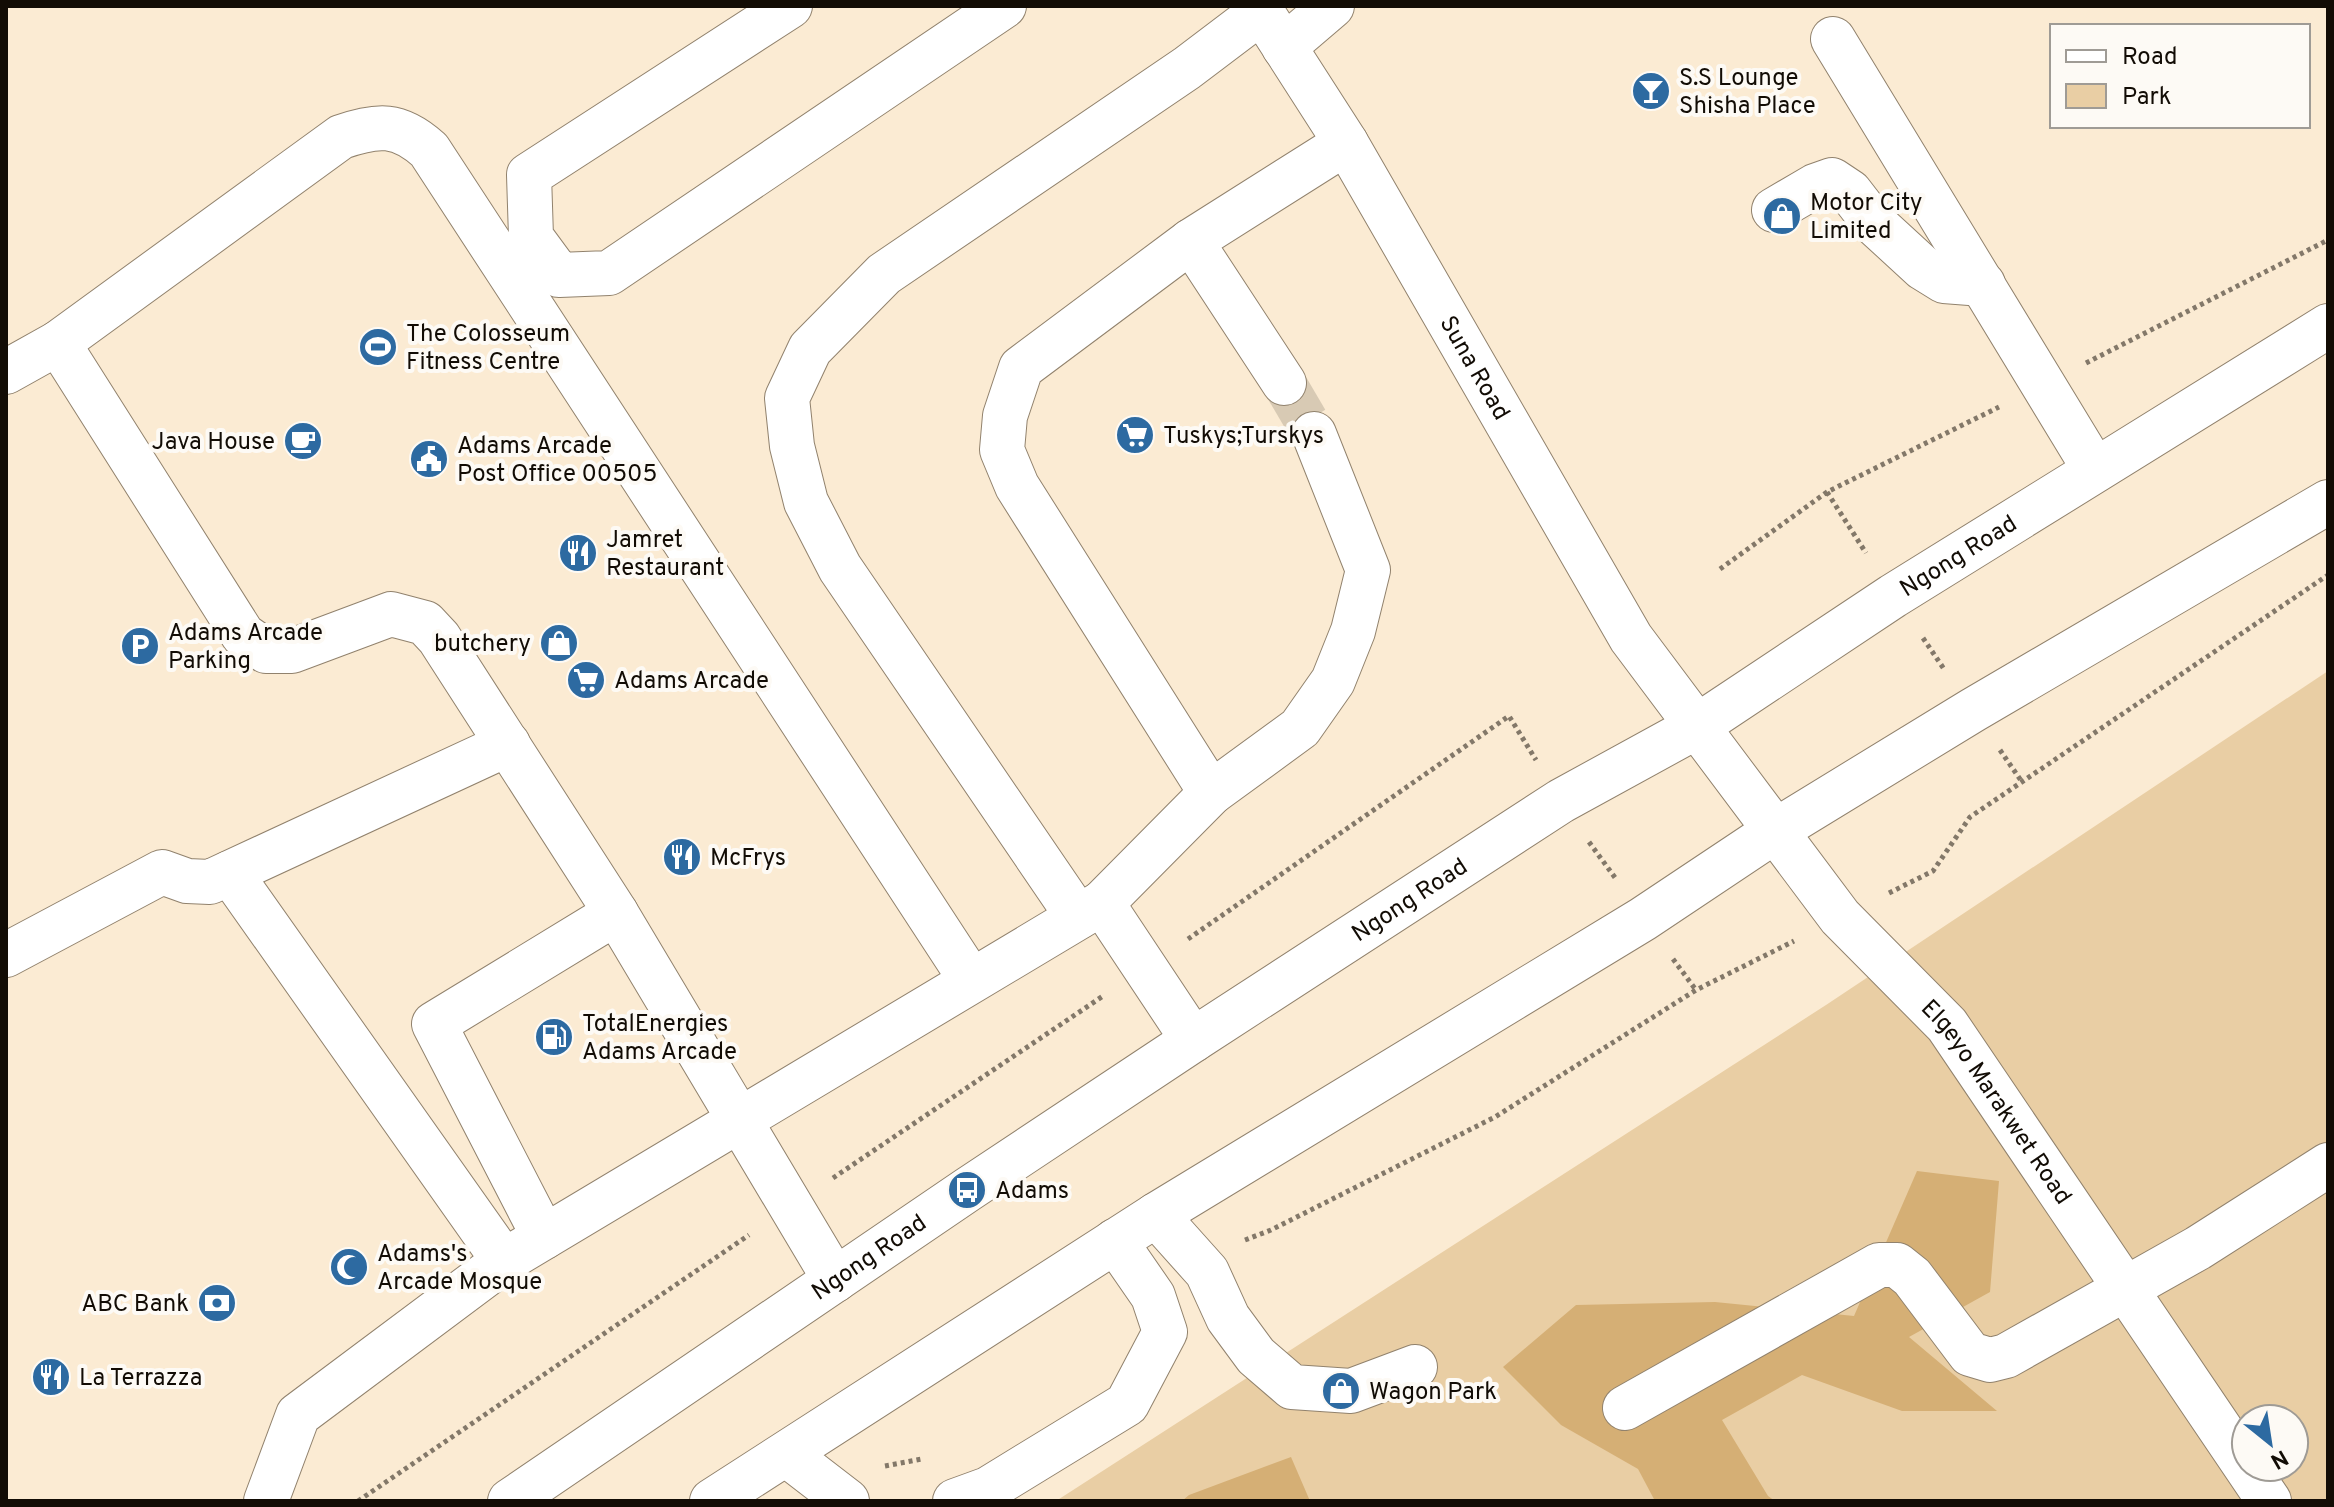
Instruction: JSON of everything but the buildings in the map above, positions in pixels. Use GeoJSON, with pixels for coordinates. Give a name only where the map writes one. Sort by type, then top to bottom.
{"type":"FeatureCollection","features":[{"type":"Feature","properties":{"kind":"main road"},"geometry":{"type":"LineString","coordinates":[[790,6],[529,175],[531,237],[559,275],[609,273],[1004,6]]}},
{"type":"Feature","properties":{"kind":"main road"},"geometry":{"type":"LineString","coordinates":[[1193,1040],[1144,969],[1090,910],[840,568],[806,502],[792,446],[787,398],[810,349],[884,274],[1187,68],[1268,22],[1332,6]]}},
{"type":"Feature","properties":{"kind":"main road","name":"Suna Road"},"geometry":{"type":"LineString","coordinates":[[1268,22],[1346,143],[1631,638],[1696,727]]}},
{"type":"Feature","properties":{"kind":"main road"},"geometry":{"type":"LineString","coordinates":[[1833,39],[2095,470]]}},
{"type":"Feature","properties":{"kind":"main road"},"geometry":{"type":"LineString","coordinates":[[6,372],[58,343],[341,137],[364,129],[389,128],[411,134],[429,150],[971,980]]}},
{"type":"Feature","properties":{"kind":"main road"},"geometry":{"type":"LineString","coordinates":[[1211,793],[1017,486],[1002,450],[1005,416],[1021,368],[1191,241],[1346,143]]}},
{"type":"Feature","properties":{"kind":"main road"},"geometry":{"type":"LineString","coordinates":[[1774,210],[1815,186],[1832,180],[1850,192],[1874,223],[1923,268],[1944,281],[1983,284]]}},
{"type":"Feature","properties":{"kind":"main road"},"geometry":{"type":"LineString","coordinates":[[1191,241],[1284,383]]}},
{"type":"Feature","properties":{"kind":"main road","name":"Ngong Road"},"geometry":{"type":"LineString","coordinates":[[510,1501],[1193,1040],[1561,801],[1696,727],[1893,596],[2328,326]]}},
{"type":"Feature","properties":{"kind":"main road"},"geometry":{"type":"LineString","coordinates":[[58,343],[243,635],[266,651],[292,651],[391,614],[425,623],[439,638],[616,913],[835,1280]]}},
{"type":"Feature","properties":{"kind":"main road"},"geometry":{"type":"LineString","coordinates":[[266,1501],[298,1415],[504,1261],[1090,910],[1211,793],[1300,728],[1333,681],[1353,631],[1368,570],[1314,434]]}},
{"type":"Feature","properties":{"kind":"main road"},"geometry":{"type":"LineString","coordinates":[[712,1501],[1156,1215],[1643,919],[1775,831],[1973,710],[2328,502]]}},
{"type":"Feature","properties":{"kind":"main road","name":"Elgeyo Marakwet Road"},"geometry":{"type":"LineString","coordinates":[[1696,727],[1840,917],[1947,1025],[2269,1501]]}},
{"type":"Feature","properties":{"kind":"main road"},"geometry":{"type":"LineString","coordinates":[[6,955],[162,872],[187,881],[210,882],[508,744]]}},
{"type":"Feature","properties":{"kind":"main road"},"geometry":{"type":"LineString","coordinates":[[230,873],[504,1261]]}},
{"type":"Feature","properties":{"kind":"main road"},"geometry":{"type":"LineString","coordinates":[[544,1237],[434,1024],[616,913]]}},
{"type":"Feature","properties":{"kind":"main road"},"geometry":{"type":"LineString","coordinates":[[1625,1408],[1879,1265],[1897,1265],[1912,1277],[1970,1354],[1990,1360],[2006,1356],[2127,1290],[2328,1165]]}},
{"type":"Feature","properties":{"kind":"main road"},"geometry":{"type":"LineString","coordinates":[[1156,1215],[1207,1272],[1228,1318],[1256,1356],[1292,1387],[1351,1391],[1415,1367]]}},
{"type":"Feature","properties":{"kind":"main road"},"geometry":{"type":"LineString","coordinates":[[955,1501],[988,1489],[1127,1404],[1165,1332],[1153,1296],[1115,1241]]}},
{"type":"Feature","properties":{"kind":"main road"},"geometry":{"type":"LineString","coordinates":[[786,1454],[841,1497]]}},
{"type":"Feature","properties":{"kind":"path"},"geometry":{"type":"LineString","coordinates":[[1720,569],[1827,492]]}},
{"type":"Feature","properties":{"kind":"path"},"geometry":{"type":"LineString","coordinates":[[1195,1259],[1271,1230],[1495,1117],[1696,990],[1933,871],[1970,817],[2328,575]]}},
{"type":"Feature","properties":{"kind":"path"},"geometry":{"type":"LineString","coordinates":[[358,1501],[1144,969],[1509,716],[1561,801],[1696,990]]}},
{"type":"Feature","properties":{"kind":"path"},"geometry":{"type":"LineString","coordinates":[[841,1497],[868,1469],[925,1459]]}},
{"type":"Feature","properties":{"kind":"green space"},"geometry":{"type":"Polygon","coordinates":[[[2328,671],[2328,1501],[1056,1501],[1826,1005],[2328,671]]]}},
{"type":"Feature","properties":{"kind":"shaded area"},"geometry":{"type":"Polygon","coordinates":[[[1917,1171],[1999,1181],[1990,1292],[1909,1337],[1997,1411],[1902,1411],[1802,1375],[1722,1420],[1768,1496],[1775,1501],[1655,1501],[1638,1469],[1561,1425],[1503,1367],[1576,1305],[1715,1302],[1854,1316],[1917,1171]]]}},
{"type":"Feature","properties":{"kind":"shaded area"},"geometry":{"type":"Polygon","coordinates":[[[1291,1457],[1310,1501],[1182,1501],[1189,1495],[1291,1457]]]}},
{"type":"Feature","properties":{"kind":"tunnel"},"geometry":{"type":"LineString","coordinates":[[1284,383],[1314,434]]}},
{"type":"Feature","properties":{"kind":"place","name":"S.S Lounge Shisha Place"},"geometry":{"type":"Point","coordinates":[1651,91]}},
{"type":"Feature","properties":{"kind":"place","name":"Motor City Limited"},"geometry":{"type":"Point","coordinates":[1782,216]}},
{"type":"Feature","properties":{"kind":"place","name":"The Colosseum Fitness Centre"},"geometry":{"type":"Point","coordinates":[378,347]}},
{"type":"Feature","properties":{"kind":"place","name":"Tuskys;Turskys"},"geometry":{"type":"Point","coordinates":[1135,435]}},
{"type":"Feature","properties":{"kind":"place","name":"Java House"},"geometry":{"type":"Point","coordinates":[303,441]}},
{"type":"Feature","properties":{"kind":"place","name":"Adams Arcade Post Office 00505"},"geometry":{"type":"Point","coordinates":[429,459]}},
{"type":"Feature","properties":{"kind":"place","name":"Jamret Restaurant"},"geometry":{"type":"Point","coordinates":[578,553]}},
{"type":"Feature","properties":{"kind":"place","name":"butchery"},"geometry":{"type":"Point","coordinates":[559,643]}},
{"type":"Feature","properties":{"kind":"place","name":"Adams Arcade Parking"},"geometry":{"type":"Point","coordinates":[140,646]}},
{"type":"Feature","properties":{"kind":"place","name":"Adams Arcade"},"geometry":{"type":"Point","coordinates":[586,680]}},
{"type":"Feature","properties":{"kind":"place","name":"McFrys"},"geometry":{"type":"Point","coordinates":[682,857]}},
{"type":"Feature","properties":{"kind":"place","name":"TotalEnergies Adams Arcade"},"geometry":{"type":"Point","coordinates":[554,1037]}},
{"type":"Feature","properties":{"kind":"place","name":"Adams"},"geometry":{"type":"Point","coordinates":[967,1190]}},
{"type":"Feature","properties":{"kind":"place","name":"Adams's Arcade Mosque"},"geometry":{"type":"Point","coordinates":[349,1267]}},
{"type":"Feature","properties":{"kind":"place","name":"ABC Bank"},"geometry":{"type":"Point","coordinates":[217,1303]}},
{"type":"Feature","properties":{"kind":"place","name":"La Terrazza"},"geometry":{"type":"Point","coordinates":[51,1377]}},
{"type":"Feature","properties":{"kind":"place","name":"Wagon Park"},"geometry":{"type":"Point","coordinates":[1341,1391]}}]}
